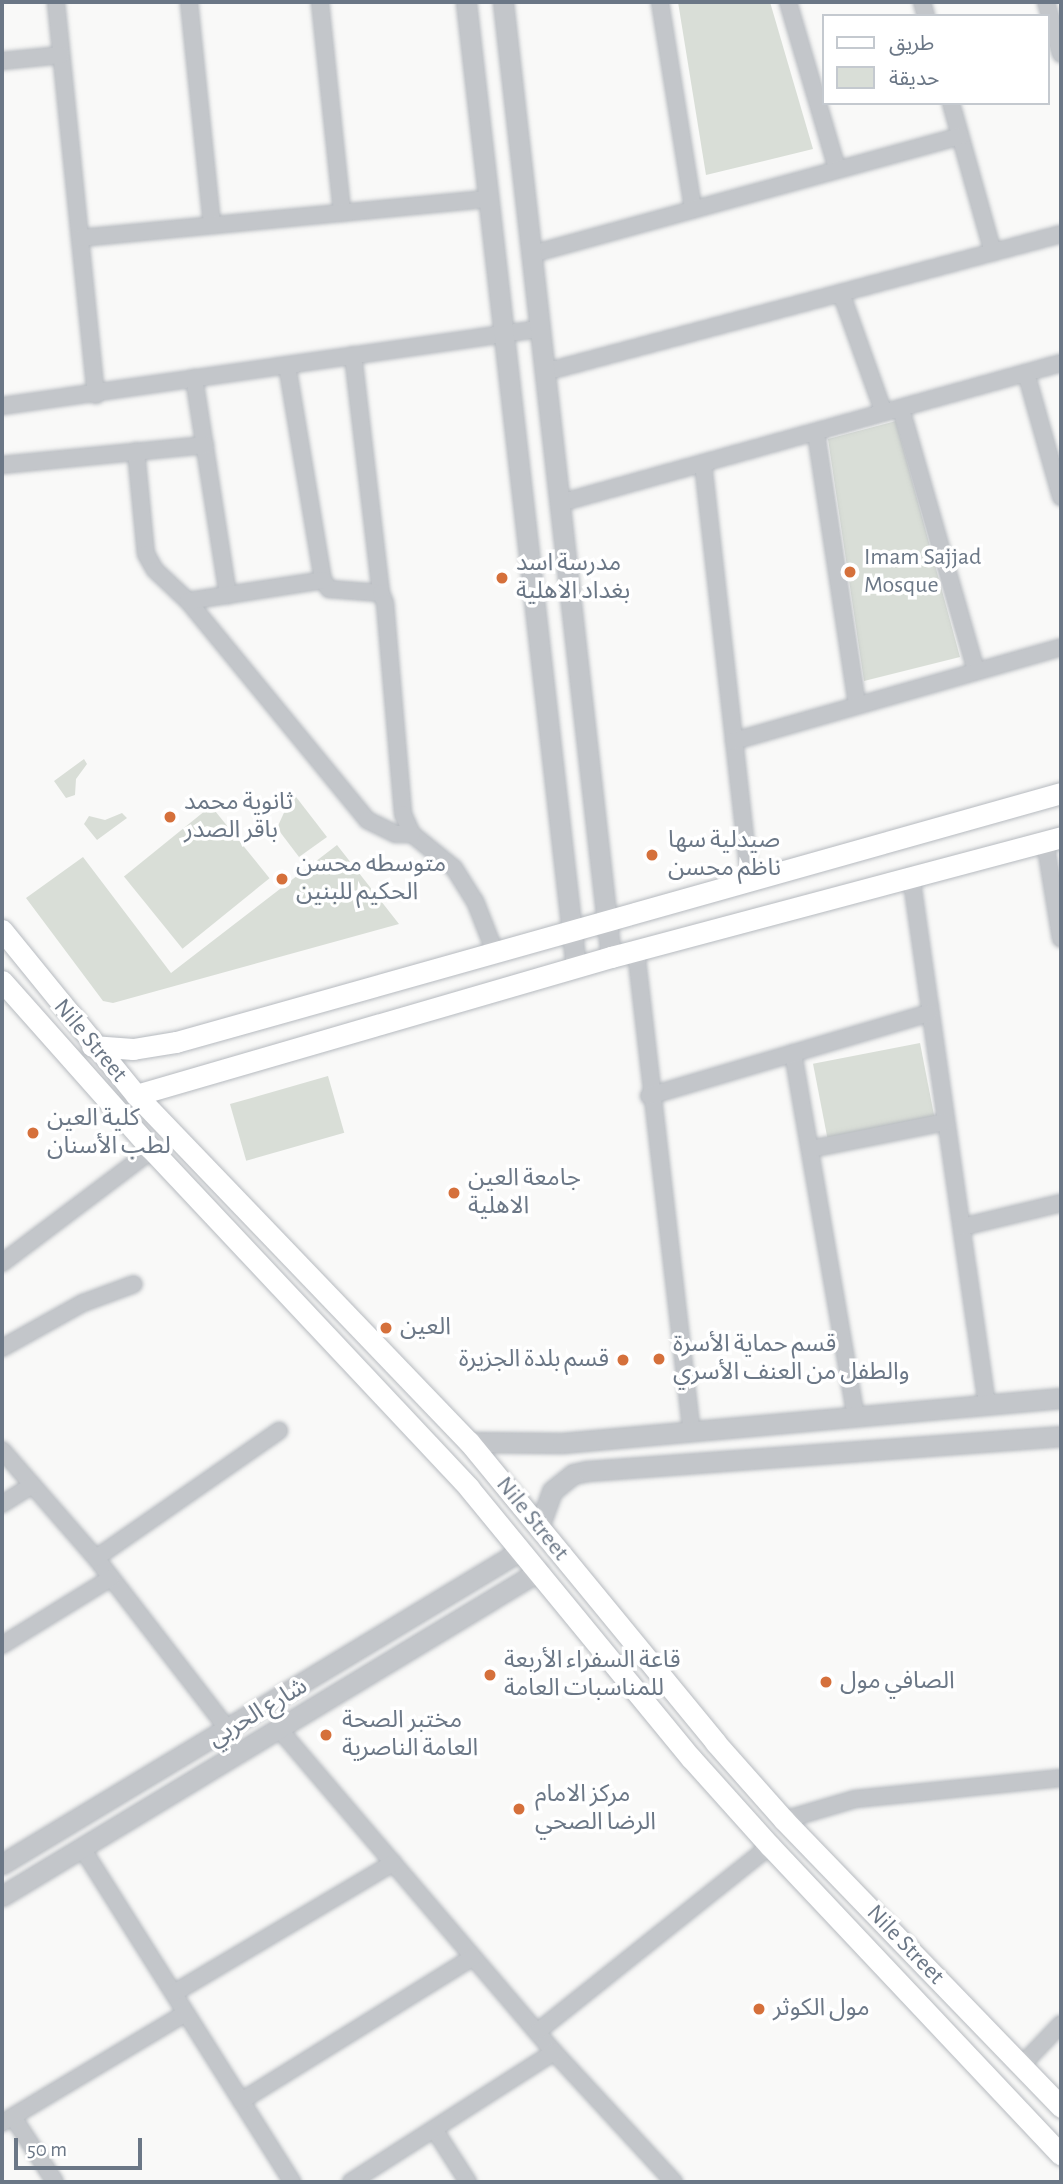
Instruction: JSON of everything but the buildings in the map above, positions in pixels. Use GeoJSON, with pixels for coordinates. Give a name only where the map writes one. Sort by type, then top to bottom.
{"type":"FeatureCollection","features":[{"type":"Feature","properties":{"kind":"main road"},"geometry":{"type":"LineString","coordinates":[[92,1046],[133,1049],[176,1042],[1061,793]]}},
{"type":"Feature","properties":{"kind":"main road"},"geometry":{"type":"LineString","coordinates":[[136,1095],[611,957],[1053,839]]}},
{"type":"Feature","properties":{"kind":"main road","name":"Nile Street"},"geometry":{"type":"LineString","coordinates":[[2,930],[92,1046],[136,1095],[469,1443],[715,1742],[784,1820],[1061,2107]]}},
{"type":"Feature","properties":{"kind":"main road","name":"Nile Street"},"geometry":{"type":"LineString","coordinates":[[2,981],[152,1150],[323,1329],[522,1550],[691,1758],[770,1846],[1061,2155]]}},
{"type":"Feature","properties":{"kind":"main road"},"geometry":{"type":"LineString","coordinates":[[691,1758],[715,1742]]}},
{"type":"Feature","properties":{"kind":"street"},"geometry":{"type":"LineString","coordinates":[[56,2],[96,395]]}},
{"type":"Feature","properties":{"kind":"street"},"geometry":{"type":"LineString","coordinates":[[189,2],[212,225]]}},
{"type":"Feature","properties":{"kind":"street"},"geometry":{"type":"LineString","coordinates":[[320,2],[342,213]]}},
{"type":"Feature","properties":{"kind":"street"},"geometry":{"type":"LineString","coordinates":[[466,2],[576,967]]}},
{"type":"Feature","properties":{"kind":"street"},"geometry":{"type":"LineString","coordinates":[[503,2],[611,957]]}},
{"type":"Feature","properties":{"kind":"street"},"geometry":{"type":"LineString","coordinates":[[660,2],[693,209]]}},
{"type":"Feature","properties":{"kind":"street"},"geometry":{"type":"LineString","coordinates":[[788,2],[837,169]]}},
{"type":"Feature","properties":{"kind":"street"},"geometry":{"type":"LineString","coordinates":[[1046,2],[1057,26],[1061,54]]}},
{"type":"Feature","properties":{"kind":"street"},"geometry":{"type":"LineString","coordinates":[[2,61],[61,55]]}},
{"type":"Feature","properties":{"kind":"street"},"geometry":{"type":"LineString","coordinates":[[952,105],[993,252]]}},
{"type":"Feature","properties":{"kind":"street"},"geometry":{"type":"LineString","coordinates":[[531,254],[960,135]]}},
{"type":"Feature","properties":{"kind":"street"},"geometry":{"type":"LineString","coordinates":[[80,238],[488,199]]}},
{"type":"Feature","properties":{"kind":"street"},"geometry":{"type":"LineString","coordinates":[[545,372],[1061,234]]}},
{"type":"Feature","properties":{"kind":"street"},"geometry":{"type":"LineString","coordinates":[[841,293],[884,413]]}},
{"type":"Feature","properties":{"kind":"street"},"geometry":{"type":"LineString","coordinates":[[2,406],[96,395],[194,378],[538,329]]}},
{"type":"Feature","properties":{"kind":"street"},"geometry":{"type":"LineString","coordinates":[[354,355],[404,814],[412,834],[454,868],[475,901],[495,952]]}},
{"type":"Feature","properties":{"kind":"street"},"geometry":{"type":"LineString","coordinates":[[560,503],[1061,363]]}},
{"type":"Feature","properties":{"kind":"street"},"geometry":{"type":"LineString","coordinates":[[287,365],[323,580],[329,589],[381,593]]}},
{"type":"Feature","properties":{"kind":"street"},"geometry":{"type":"LineString","coordinates":[[1026,373],[1061,497]]}},
{"type":"Feature","properties":{"kind":"street"},"geometry":{"type":"LineString","coordinates":[[194,378],[228,595]]}},
{"type":"Feature","properties":{"kind":"street"},"geometry":{"type":"LineString","coordinates":[[901,409],[976,670]]}},
{"type":"Feature","properties":{"kind":"street"},"geometry":{"type":"LineString","coordinates":[[816,433],[858,704]]}},
{"type":"Feature","properties":{"kind":"street"},"geometry":{"type":"LineString","coordinates":[[2,465],[205,445]]}},
{"type":"Feature","properties":{"kind":"street"},"geometry":{"type":"LineString","coordinates":[[136,451],[146,554],[155,570],[188,601],[367,821],[396,834],[412,834]]}},
{"type":"Feature","properties":{"kind":"street"},"geometry":{"type":"LineString","coordinates":[[703,463],[750,880]]}},
{"type":"Feature","properties":{"kind":"street"},"geometry":{"type":"LineString","coordinates":[[188,601],[323,580]]}},
{"type":"Feature","properties":{"kind":"street"},"geometry":{"type":"LineString","coordinates":[[734,741],[1061,648]]}},
{"type":"Feature","properties":{"kind":"street"},"geometry":{"type":"LineString","coordinates":[[1053,839],[1061,939]]}},
{"type":"Feature","properties":{"kind":"street"},"geometry":{"type":"LineString","coordinates":[[911,875],[987,1405]]}},
{"type":"Feature","properties":{"kind":"street"},"geometry":{"type":"LineString","coordinates":[[636,951],[649,1096],[692,1433]]}},
{"type":"Feature","properties":{"kind":"street"},"geometry":{"type":"LineString","coordinates":[[649,1096],[929,1013]]}},
{"type":"Feature","properties":{"kind":"street"},"geometry":{"type":"LineString","coordinates":[[793,1053],[856,1418]]}},
{"type":"Feature","properties":{"kind":"street"},"geometry":{"type":"LineString","coordinates":[[810,1149],[945,1122]]}},
{"type":"Feature","properties":{"kind":"street"},"geometry":{"type":"LineString","coordinates":[[4,1258],[152,1150]]}},
{"type":"Feature","properties":{"kind":"street"},"geometry":{"type":"LineString","coordinates":[[962,1227],[1061,1203]]}},
{"type":"Feature","properties":{"kind":"street"},"geometry":{"type":"LineString","coordinates":[[2,1348],[83,1303],[134,1284]]}},
{"type":"Feature","properties":{"kind":"street"},"geometry":{"type":"LineString","coordinates":[[469,1443],[525,1445],[692,1433],[1061,1398]]}},
{"type":"Feature","properties":{"kind":"street"},"geometry":{"type":"LineString","coordinates":[[96,1558],[279,1431]]}},
{"type":"Feature","properties":{"kind":"street"},"geometry":{"type":"LineString","coordinates":[[539,1527],[552,1491],[573,1474],[587,1471],[1061,1436]]}},
{"type":"Feature","properties":{"kind":"street"},"geometry":{"type":"LineString","coordinates":[[2,1450],[96,1558],[227,1728]]}},
{"type":"Feature","properties":{"kind":"street"},"geometry":{"type":"LineString","coordinates":[[2,1504],[33,1485]]}},
{"type":"Feature","properties":{"kind":"street","name":"شارع الحربي"},"geometry":{"type":"LineString","coordinates":[[2,1864],[522,1550]]}},
{"type":"Feature","properties":{"kind":"street"},"geometry":{"type":"LineString","coordinates":[[495,1566],[509,1573],[509,1589]]}},
{"type":"Feature","properties":{"kind":"street","name":"شارع الحربي"},"geometry":{"type":"LineString","coordinates":[[2,1896],[539,1571]]}},
{"type":"Feature","properties":{"kind":"street"},"geometry":{"type":"LineString","coordinates":[[2,1644],[111,1578]]}},
{"type":"Feature","properties":{"kind":"street"},"geometry":{"type":"LineString","coordinates":[[279,1729],[554,2052],[674,2182]]}},
{"type":"Feature","properties":{"kind":"street"},"geometry":{"type":"LineString","coordinates":[[784,1820],[855,1799],[1061,1778]]}},
{"type":"Feature","properties":{"kind":"street"},"geometry":{"type":"LineString","coordinates":[[537,2032],[770,1846]]}},
{"type":"Feature","properties":{"kind":"street"},"geometry":{"type":"LineString","coordinates":[[82,1848],[292,2182]]}},
{"type":"Feature","properties":{"kind":"street"},"geometry":{"type":"LineString","coordinates":[[174,1993],[393,1863]]}},
{"type":"Feature","properties":{"kind":"street"},"geometry":{"type":"LineString","coordinates":[[241,2101],[473,1957]]}},
{"type":"Feature","properties":{"kind":"street"},"geometry":{"type":"LineString","coordinates":[[55,2182],[7,2120],[186,2013]]}},
{"type":"Feature","properties":{"kind":"street"},"geometry":{"type":"LineString","coordinates":[[1021,2066],[1061,2024]]}},
{"type":"Feature","properties":{"kind":"street"},"geometry":{"type":"LineString","coordinates":[[351,2182],[554,2052]]}},
{"type":"Feature","properties":{"kind":"street"},"geometry":{"type":"LineString","coordinates":[[434,2129],[468,2182]]}},
{"type":"Feature","properties":{"kind":"green space"},"geometry":{"type":"Polygon","coordinates":[[[678,2],[770,2],[813,149],[706,175],[678,2]]]}},
{"type":"Feature","properties":{"kind":"green space"},"geometry":{"type":"Polygon","coordinates":[[[896,421],[960,657],[864,681],[828,439],[896,421]]]}},
{"type":"Feature","properties":{"kind":"green space"},"geometry":{"type":"Polygon","coordinates":[[[84,759],[87,764],[76,779],[75,795],[66,798],[54,781],[84,759]]]}},
{"type":"Feature","properties":{"kind":"green space"},"geometry":{"type":"Polygon","coordinates":[[[293,793],[327,837],[299,857],[277,828],[293,793]]]}},
{"type":"Feature","properties":{"kind":"green space"},"geometry":{"type":"Polygon","coordinates":[[[211,806],[270,878],[182,949],[124,876],[211,806]]]}},
{"type":"Feature","properties":{"kind":"green space"},"geometry":{"type":"Polygon","coordinates":[[[122,813],[127,818],[97,840],[84,824],[89,816],[105,820],[122,813]]]}},
{"type":"Feature","properties":{"kind":"green space"},"geometry":{"type":"Polygon","coordinates":[[[337,845],[399,924],[113,1003],[103,1001],[26,898],[83,857],[171,973],[337,845]]]}},
{"type":"Feature","properties":{"kind":"green space"},"geometry":{"type":"Polygon","coordinates":[[[920,1043],[934,1117],[827,1137],[813,1064],[920,1043]]]}},
{"type":"Feature","properties":{"kind":"green space"},"geometry":{"type":"Polygon","coordinates":[[[328,1076],[344,1133],[246,1161],[230,1104],[328,1076]]]}},
{"type":"Feature","properties":{"kind":"place","name":"Imam Sajjad Mosque"},"geometry":{"type":"Point","coordinates":[850,572]}},
{"type":"Feature","properties":{"kind":"place","name":"مدرسة اسد بغداد الاهلية"},"geometry":{"type":"Point","coordinates":[502,578]}},
{"type":"Feature","properties":{"kind":"place","name":"ثانوية محمد باقر الصدر"},"geometry":{"type":"Point","coordinates":[170,817]}},
{"type":"Feature","properties":{"kind":"place","name":"صيدلية سها ناظم محسن"},"geometry":{"type":"Point","coordinates":[652,855]}},
{"type":"Feature","properties":{"kind":"place","name":"متوسطه محسن الحكيم للبنين"},"geometry":{"type":"Point","coordinates":[282,879]}},
{"type":"Feature","properties":{"kind":"place","name":"كلية العين لطب الأسنان"},"geometry":{"type":"Point","coordinates":[33,1133]}},
{"type":"Feature","properties":{"kind":"place","name":"جامعة العين الاهلية"},"geometry":{"type":"Point","coordinates":[454,1193]}},
{"type":"Feature","properties":{"kind":"place","name":"العين"},"geometry":{"type":"Point","coordinates":[386,1328]}},
{"type":"Feature","properties":{"kind":"place","name":"قسم حماية الأسرة والطفل من العنف الأسري"},"geometry":{"type":"Point","coordinates":[659,1359]}},
{"type":"Feature","properties":{"kind":"place","name":"قسم بلدة الجزيرة"},"geometry":{"type":"Point","coordinates":[623,1360]}},
{"type":"Feature","properties":{"kind":"place","name":"قاعة السفراء الأربعة للمناسبات العامة"},"geometry":{"type":"Point","coordinates":[490,1675]}},
{"type":"Feature","properties":{"kind":"place","name":"الصافي مول"},"geometry":{"type":"Point","coordinates":[826,1682]}},
{"type":"Feature","properties":{"kind":"place","name":"مختبر الصحة العامة الناصرية"},"geometry":{"type":"Point","coordinates":[326,1735]}},
{"type":"Feature","properties":{"kind":"place","name":"مركز الامام الرضا الصحي"},"geometry":{"type":"Point","coordinates":[519,1809]}},
{"type":"Feature","properties":{"kind":"place","name":"مول الكوثر"},"geometry":{"type":"Point","coordinates":[759,2009]}}]}
